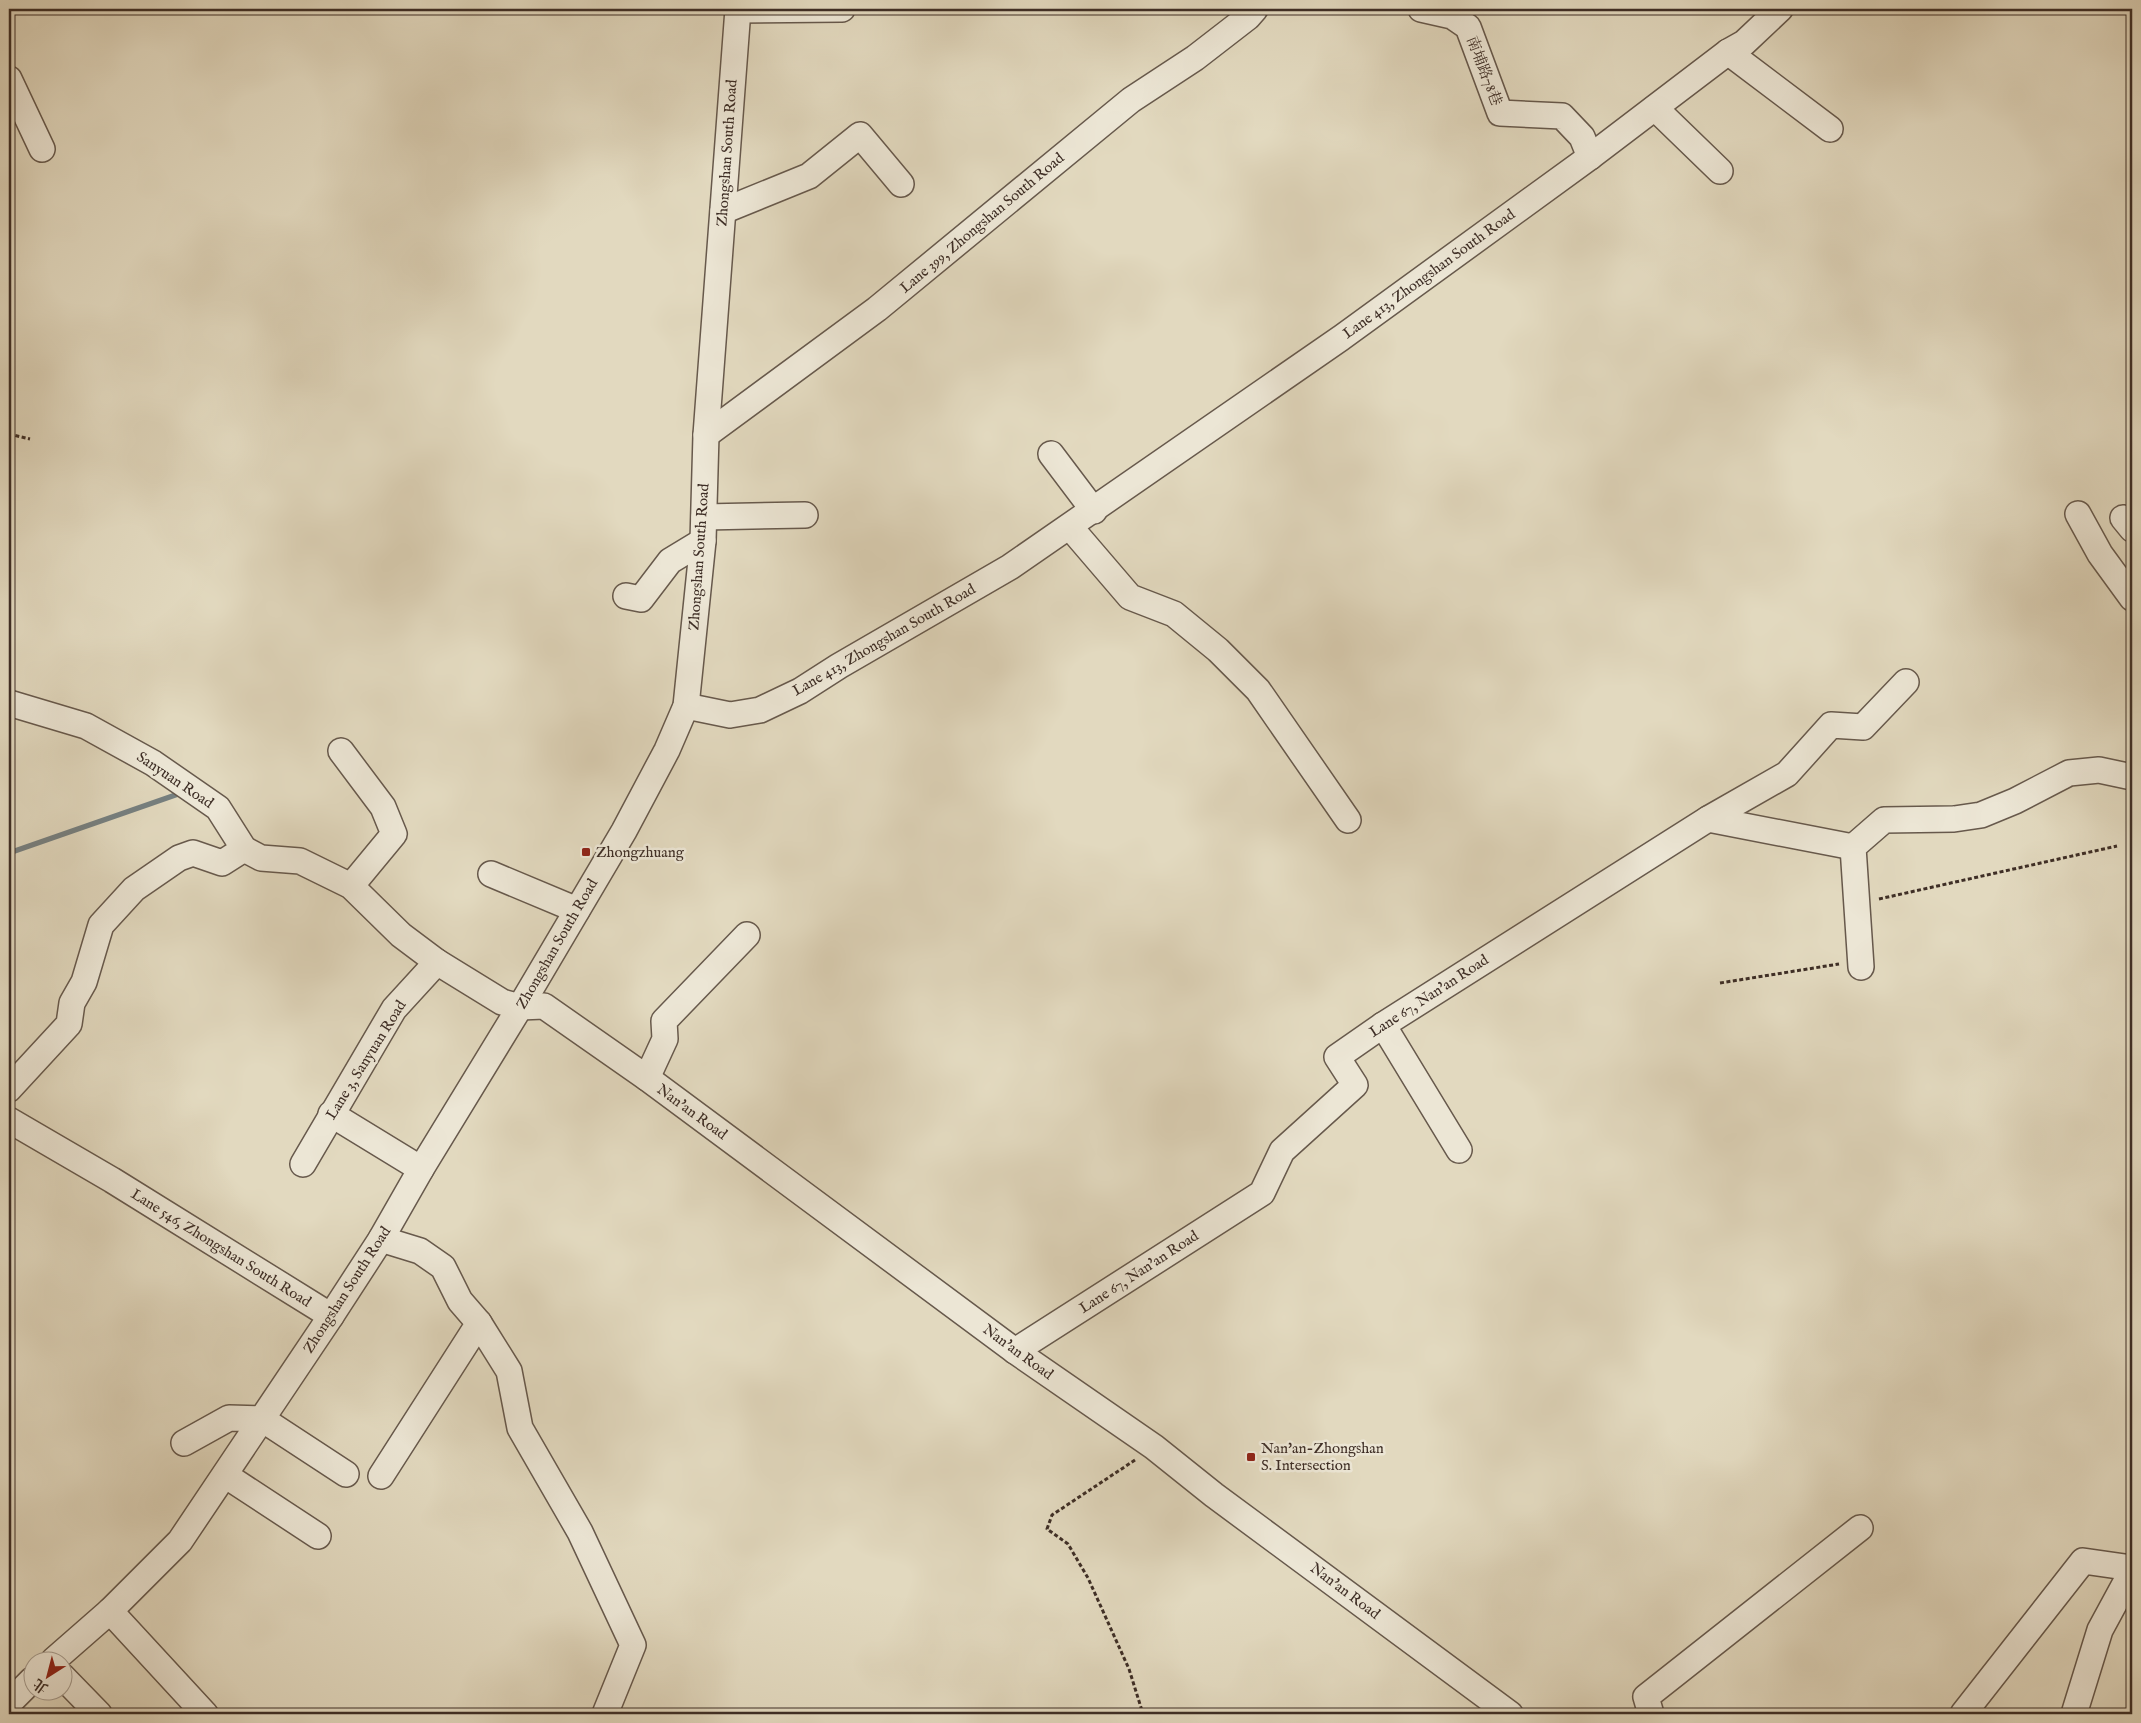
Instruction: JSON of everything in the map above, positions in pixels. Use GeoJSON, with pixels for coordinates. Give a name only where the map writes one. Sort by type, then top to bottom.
{"type":"FeatureCollection","features":[{"type":"Feature","properties":{"kind":"street"},"geometry":{"type":"LineString","coordinates":[[738,10],[842,9]]}},
{"type":"Feature","properties":{"kind":"street","name":"Lane 399, Zhongshan South Road"},"geometry":{"type":"LineString","coordinates":[[706,435],[877,309],[1132,100],[1195,58],[1248,17],[1255,9]]}},
{"type":"Feature","properties":{"kind":"street","name":"南埔路78巷"},"geometry":{"type":"LineString","coordinates":[[1421,9],[1452,16],[1468,27],[1500,113],[1562,116],[1582,137],[1590,157]]}},
{"type":"Feature","properties":{"kind":"street","name":"Lane 413, Zhongshan South Road"},"geometry":{"type":"LineString","coordinates":[[686,706],[730,715],[760,710],[800,692],[1010,567],[1094,511],[1341,338],[1590,157],[1728,52],[1744,43],[1780,9]]}},
{"type":"Feature","properties":{"kind":"street","name":"Zhongshan South Road"},"geometry":{"type":"LineString","coordinates":[[65,1650],[110,1611],[180,1540],[381,1240],[421,1169],[520,1007],[628,823],[667,750],[686,706],[703,541],[706,435],[738,10]]}},
{"type":"Feature","properties":{"kind":"street"},"geometry":{"type":"LineString","coordinates":[[1728,52],[1830,129]]}},
{"type":"Feature","properties":{"kind":"street"},"geometry":{"type":"LineString","coordinates":[[9,79],[42,149]]}},
{"type":"Feature","properties":{"kind":"street"},"geometry":{"type":"LineString","coordinates":[[1655,108],[1720,170]]}},
{"type":"Feature","properties":{"kind":"street"},"geometry":{"type":"LineString","coordinates":[[723,210],[809,176],[860,135],[901,184]]}},
{"type":"Feature","properties":{"kind":"street"},"geometry":{"type":"LineString","coordinates":[[1051,454],[1094,511]]}},
{"type":"Feature","properties":{"kind":"street"},"geometry":{"type":"LineString","coordinates":[[2078,514],[2100,554],[2132,598]]}},
{"type":"Feature","properties":{"kind":"street"},"geometry":{"type":"LineString","coordinates":[[704,517],[805,515]]}},
{"type":"Feature","properties":{"kind":"street"},"geometry":{"type":"LineString","coordinates":[[1070,527],[1130,597],[1174,614],[1218,650],[1258,690],[1348,820]]}},
{"type":"Feature","properties":{"kind":"street"},"geometry":{"type":"LineString","coordinates":[[626,596],[641,599],[670,561],[703,541]]}},
{"type":"Feature","properties":{"kind":"street","name":"Lane 67, Nan'an Road"},"geometry":{"type":"LineString","coordinates":[[1015,1351],[1262,1193],[1282,1151],[1355,1084],[1337,1057],[1383,1025],[1708,819],[1787,774],[1830,725],[1863,727],[1906,682]]}},
{"type":"Feature","properties":{"kind":"street","name":"Sanyuan Road"},"geometry":{"type":"LineString","coordinates":[[9,703],[86,726],[153,763],[218,808],[244,849]]}},
{"type":"Feature","properties":{"kind":"street"},"geometry":{"type":"LineString","coordinates":[[341,751],[384,807],[394,834],[351,886]]}},
{"type":"Feature","properties":{"kind":"street"},"geometry":{"type":"LineString","coordinates":[[1855,965],[1853,847],[1884,820],[1954,819],[1980,815],[2016,801],[2069,773],[2099,770],[2132,777]]}},
{"type":"Feature","properties":{"kind":"street"},"geometry":{"type":"LineString","coordinates":[[1708,819],[1853,847]]}},
{"type":"Feature","properties":{"kind":"street"},"geometry":{"type":"LineString","coordinates":[[9,1089],[69,1024],[72,1003],[84,982],[101,925],[134,889],[179,858],[194,853],[222,863],[244,849],[261,858],[300,861],[351,886],[401,935],[437,962],[502,1002],[520,1007]]}},
{"type":"Feature","properties":{"kind":"street"},"geometry":{"type":"LineString","coordinates":[[491,874],[577,910]]}},
{"type":"Feature","properties":{"kind":"street"},"geometry":{"type":"LineString","coordinates":[[647,1078],[664,1039],[664,1021],[747,935]]}},
{"type":"Feature","properties":{"kind":"street","name":"Lane 3, Sanyuan Road"},"geometry":{"type":"LineString","coordinates":[[303,1164],[394,1009],[437,962]]}},
{"type":"Feature","properties":{"kind":"street","name":"Nan'an Road"},"geometry":{"type":"LineString","coordinates":[[520,1007],[544,1006],[647,1078],[1015,1351],[1154,1447],[1214,1495],[1510,1714]]}},
{"type":"Feature","properties":{"kind":"street"},"geometry":{"type":"LineString","coordinates":[[1383,1025],[1459,1150]]}},
{"type":"Feature","properties":{"kind":"street"},"geometry":{"type":"LineString","coordinates":[[331,1114],[421,1169]]}},
{"type":"Feature","properties":{"kind":"street","name":"Lane 546, Zhongshan South Road"},"geometry":{"type":"LineString","coordinates":[[9,1120],[112,1180],[331,1316]]}},
{"type":"Feature","properties":{"kind":"street"},"geometry":{"type":"LineString","coordinates":[[381,1240],[420,1251],[443,1267],[460,1301],[479,1324],[509,1371],[520,1428],[580,1532],[633,1645],[605,1714]]}},
{"type":"Feature","properties":{"kind":"street"},"geometry":{"type":"LineString","coordinates":[[381,1476],[479,1324]]}},
{"type":"Feature","properties":{"kind":"street"},"geometry":{"type":"LineString","coordinates":[[184,1443],[229,1418],[262,1419],[346,1474]]}},
{"type":"Feature","properties":{"kind":"street"},"geometry":{"type":"LineString","coordinates":[[224,1475],[318,1536]]}},
{"type":"Feature","properties":{"kind":"street"},"geometry":{"type":"LineString","coordinates":[[1651,1714],[1646,1697],[1860,1528]]}},
{"type":"Feature","properties":{"kind":"street"},"geometry":{"type":"LineString","coordinates":[[1963,1714],[2083,1561],[2132,1569],[2100,1630],[2074,1714]]}},
{"type":"Feature","properties":{"kind":"street"},"geometry":{"type":"LineString","coordinates":[[110,1611],[205,1714]]}},
{"type":"Feature","properties":{"kind":"street"},"geometry":{"type":"LineString","coordinates":[[72,1686],[99,1714]]}},
{"type":"Feature","properties":{"kind":"street"},"geometry":{"type":"LineString","coordinates":[[9,1702],[22,1690]]}},
{"type":"Feature","properties":{"kind":"path"},"geometry":{"type":"LineString","coordinates":[[9,434],[30,439]]}},
{"type":"Feature","properties":{"kind":"path"},"geometry":{"type":"LineString","coordinates":[[1878,899],[2117,846]]}},
{"type":"Feature","properties":{"kind":"path"},"geometry":{"type":"LineString","coordinates":[[1720,983],[1855,965]]}},
{"type":"Feature","properties":{"kind":"path"},"geometry":{"type":"LineString","coordinates":[[1143,1714],[1130,1669],[1088,1578],[1068,1544],[1047,1529],[1052,1515],[1154,1447]]}},
{"type":"Feature","properties":{"kind":"waterway"},"geometry":{"type":"LineString","coordinates":[[9,853],[184,792]]}},
{"type":"Feature","properties":{"kind":"place","name":"Zhongzhuang"},"geometry":{"type":"Point","coordinates":[586,852]}},
{"type":"Feature","properties":{"kind":"place","name":"Nan'an-Zhongshan S. Intersection"},"geometry":{"type":"Point","coordinates":[1251,1457]}}]}
